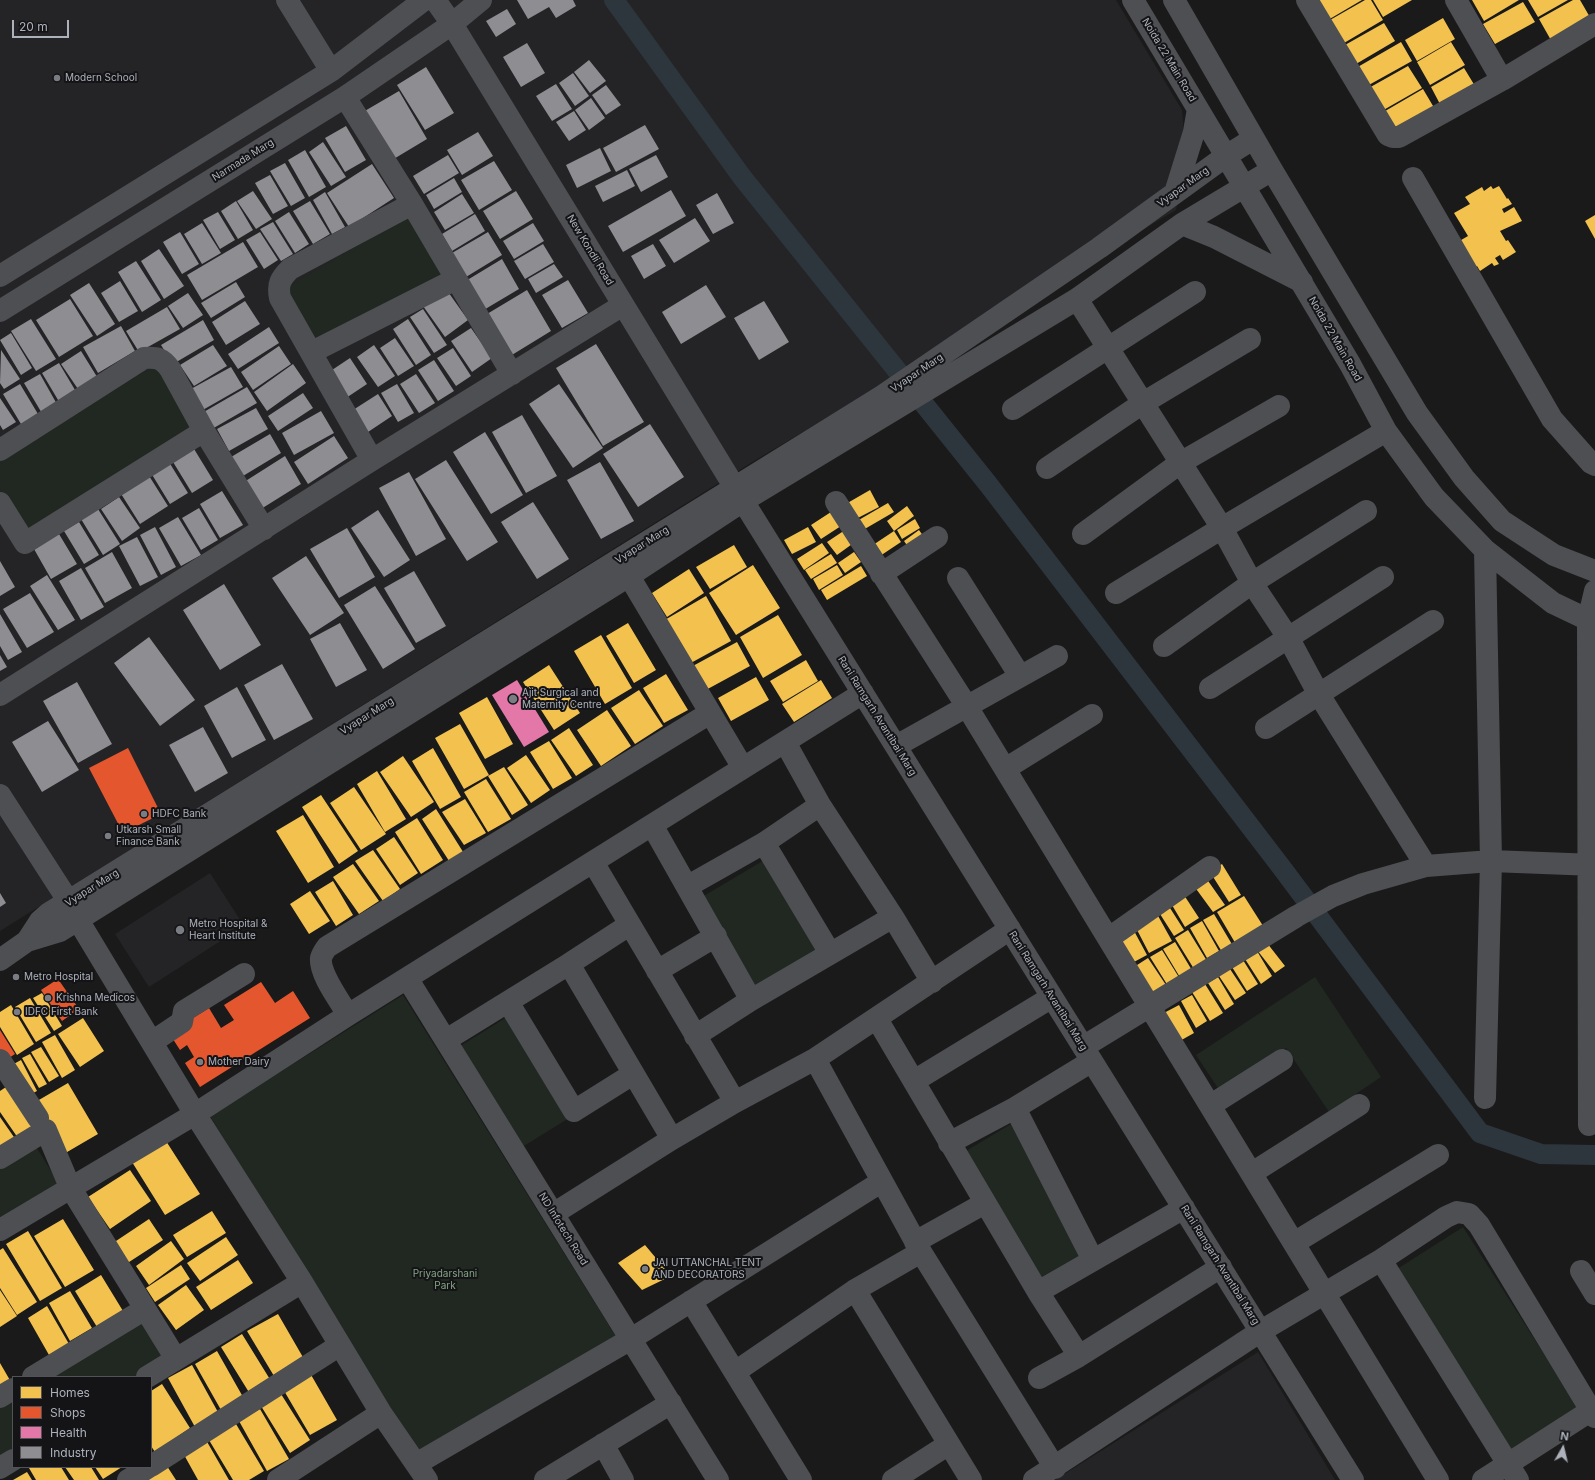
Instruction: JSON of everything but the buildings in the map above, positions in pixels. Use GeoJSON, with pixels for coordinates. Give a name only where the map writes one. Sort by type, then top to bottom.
{"type":"FeatureCollection","features":[{"type":"Feature","properties":{"kind":"street"},"geometry":{"type":"LineString","coordinates":[[287,0],[331,70]]}},
{"type":"Feature","properties":{"kind":"street"},"geometry":{"type":"LineString","coordinates":[[0,276],[331,70],[424,0]]}},
{"type":"Feature","properties":{"kind":"street","name":"New Kondli Road"},"geometry":{"type":"LineString","coordinates":[[435,0],[452,24],[739,494]]}},
{"type":"Feature","properties":{"kind":"street","name":"Narmada Marg"},"geometry":{"type":"LineString","coordinates":[[0,311],[345,96],[452,24],[480,0]]}},
{"type":"Feature","properties":{"kind":"street","name":"Noida 22 Main Road"},"geometry":{"type":"LineString","coordinates":[[1133,0],[1302,282],[1350,364],[1386,431],[1434,498],[1485,550],[1553,603],[1591,622]]}},
{"type":"Feature","properties":{"kind":"street"},"geometry":{"type":"LineString","coordinates":[[1174,0],[1272,170],[1417,413],[1464,478],[1502,522],[1554,554],[1595,571]]}},
{"type":"Feature","properties":{"kind":"street"},"geometry":{"type":"LineString","coordinates":[[1307,0],[1388,135],[1393,137],[1399,137],[1502,80],[1595,24]]}},
{"type":"Feature","properties":{"kind":"street"},"geometry":{"type":"LineString","coordinates":[[1456,0],[1502,80]]}},
{"type":"Feature","properties":{"kind":"street"},"geometry":{"type":"LineString","coordinates":[[345,96],[412,204],[512,374]]}},
{"type":"Feature","properties":{"kind":"street"},"geometry":{"type":"LineString","coordinates":[[1174,193],[1194,132],[1198,109]]}},
{"type":"Feature","properties":{"kind":"street","name":"Vyapar Marg"},"geometry":{"type":"LineString","coordinates":[[888,403],[922,370],[1099,248],[1226,156],[1254,139]]}},
{"type":"Feature","properties":{"kind":"street","name":"Vyapar Marg"},"geometry":{"type":"LineString","coordinates":[[0,960],[27,941],[53,935],[74,911],[739,494],[888,403],[943,380],[1077,299],[1182,224],[1272,170]]}},
{"type":"Feature","properties":{"kind":"street"},"geometry":{"type":"LineString","coordinates":[[1413,178],[1552,419],[1590,463],[1595,465]]}},
{"type":"Feature","properties":{"kind":"street"},"geometry":{"type":"LineString","coordinates":[[372,460],[280,298],[278,287],[282,277],[290,269],[412,204]]}},
{"type":"Feature","properties":{"kind":"street"},"geometry":{"type":"LineString","coordinates":[[1182,224],[1214,237],[1302,282]]}},
{"type":"Feature","properties":{"kind":"street"},"geometry":{"type":"LineString","coordinates":[[312,352],[456,279]]}},
{"type":"Feature","properties":{"kind":"street"},"geometry":{"type":"LineString","coordinates":[[1013,409],[1195,292]]}},
{"type":"Feature","properties":{"kind":"street"},"geometry":{"type":"LineString","coordinates":[[1077,299],[1109,347],[1180,464],[1222,528],[1252,583],[1289,639],[1318,693],[1426,866]]}},
{"type":"Feature","properties":{"kind":"street"},"geometry":{"type":"LineString","coordinates":[[0,695],[372,460],[623,305]]}},
{"type":"Feature","properties":{"kind":"street"},"geometry":{"type":"LineString","coordinates":[[1047,468],[1143,402],[1250,339]]}},
{"type":"Feature","properties":{"kind":"street"},"geometry":{"type":"LineString","coordinates":[[0,450],[144,358],[155,357],[163,360],[170,369],[204,431],[264,529]]}},
{"type":"Feature","properties":{"kind":"street"},"geometry":{"type":"LineString","coordinates":[[1083,534],[1180,464],[1279,406]]}},
{"type":"Feature","properties":{"kind":"street"},"geometry":{"type":"LineString","coordinates":[[0,503],[25,543],[204,431]]}},
{"type":"Feature","properties":{"kind":"street"},"geometry":{"type":"LineString","coordinates":[[1116,593],[1222,528],[1386,431]]}},
{"type":"Feature","properties":{"kind":"street","name":"Vyapar Marg"},"geometry":{"type":"LineString","coordinates":[[74,911],[629,576],[739,494]]}},
{"type":"Feature","properties":{"kind":"street","name":"Rani Ramgarh Avantibai Marg"},"geometry":{"type":"LineString","coordinates":[[739,494],[1353,1480]]}},
{"type":"Feature","properties":{"kind":"street"},"geometry":{"type":"LineString","coordinates":[[836,502],[966,705],[1438,1480]]}},
{"type":"Feature","properties":{"kind":"street"},"geometry":{"type":"LineString","coordinates":[[1164,646],[1252,583],[1366,511]]}},
{"type":"Feature","properties":{"kind":"street"},"geometry":{"type":"LineString","coordinates":[[882,574],[937,537]]}},
{"type":"Feature","properties":{"kind":"street"},"geometry":{"type":"LineString","coordinates":[[1485,550],[1491,861],[1485,1098]]}},
{"type":"Feature","properties":{"kind":"street"},"geometry":{"type":"LineString","coordinates":[[629,576],[743,768]]}},
{"type":"Feature","properties":{"kind":"street"},"geometry":{"type":"LineString","coordinates":[[1210,688],[1289,639],[1383,577]]}},
{"type":"Feature","properties":{"kind":"street"},"geometry":{"type":"LineString","coordinates":[[958,578],[1020,676]]}},
{"type":"Feature","properties":{"kind":"street"},"geometry":{"type":"LineString","coordinates":[[1589,1125],[1592,865],[1591,622],[1595,591]]}},
{"type":"Feature","properties":{"kind":"street"},"geometry":{"type":"LineString","coordinates":[[1266,728],[1318,693],[1432,621]]}},
{"type":"Feature","properties":{"kind":"street"},"geometry":{"type":"LineString","coordinates":[[896,746],[966,705],[1057,656]]}},
{"type":"Feature","properties":{"kind":"street"},"geometry":{"type":"LineString","coordinates":[[0,1230],[195,1114],[348,1015],[863,694]]}},
{"type":"Feature","properties":{"kind":"street"},"geometry":{"type":"LineString","coordinates":[[348,1015],[325,975],[321,957],[327,947],[710,713]]}},
{"type":"Feature","properties":{"kind":"street"},"geometry":{"type":"LineString","coordinates":[[1004,769],[1092,715]]}},
{"type":"Feature","properties":{"kind":"street"},"geometry":{"type":"LineString","coordinates":[[785,742],[820,805],[893,916],[932,982]]}},
{"type":"Feature","properties":{"kind":"street"},"geometry":{"type":"LineString","coordinates":[[0,795],[74,911],[195,1114],[302,1282],[381,1413],[421,1472],[881,1182]]}},
{"type":"Feature","properties":{"kind":"street"},"geometry":{"type":"LineString","coordinates":[[688,886],[764,843],[820,805]]}},
{"type":"Feature","properties":{"kind":"street"},"geometry":{"type":"LineString","coordinates":[[652,825],[688,886],[751,1000]]}},
{"type":"Feature","properties":{"kind":"street"},"geometry":{"type":"LineString","coordinates":[[764,843],[830,953]]}},
{"type":"Feature","properties":{"kind":"street"},"geometry":{"type":"LineString","coordinates":[[949,1143],[1015,1108],[1088,1054],[1149,1006],[1297,916],[1333,896],[1363,884],[1426,866],[1491,861],[1592,865]]}},
{"type":"Feature","properties":{"kind":"street"},"geometry":{"type":"LineString","coordinates":[[593,862],[735,1102]]}},
{"type":"Feature","properties":{"kind":"street"},"geometry":{"type":"LineString","coordinates":[[1109,938],[1210,867]]}},
{"type":"Feature","properties":{"kind":"street"},"geometry":{"type":"LineString","coordinates":[[695,1036],[751,1000],[893,916]]}},
{"type":"Feature","properties":{"kind":"street"},"geometry":{"type":"LineString","coordinates":[[446,1040],[569,964],[629,924]]}},
{"type":"Feature","properties":{"kind":"street"},"geometry":{"type":"LineString","coordinates":[[554,1214],[672,1139],[735,1102],[815,1059],[1010,929]]}},
{"type":"Feature","properties":{"kind":"street"},"geometry":{"type":"LineString","coordinates":[[657,971],[716,936]]}},
{"type":"Feature","properties":{"kind":"street"},"geometry":{"type":"LineString","coordinates":[[569,964],[672,1139]]}},
{"type":"Feature","properties":{"kind":"street"},"geometry":{"type":"LineString","coordinates":[[152,1042],[182,1022],[184,1011],[244,974]]}},
{"type":"Feature","properties":{"kind":"street","name":"ND Infotech Road"},"geometry":{"type":"LineString","coordinates":[[407,978],[718,1480]]}},
{"type":"Feature","properties":{"kind":"street"},"geometry":{"type":"LineString","coordinates":[[914,1081],[1052,997]]}},
{"type":"Feature","properties":{"kind":"street"},"geometry":{"type":"LineString","coordinates":[[508,1002],[574,1111],[633,1074]]}},
{"type":"Feature","properties":{"kind":"street"},"geometry":{"type":"LineString","coordinates":[[877,1019],[1038,1292],[1079,1356]]}},
{"type":"Feature","properties":{"kind":"street"},"geometry":{"type":"LineString","coordinates":[[815,1059],[881,1182],[918,1247],[1054,1468]]}},
{"type":"Feature","properties":{"kind":"street"},"geometry":{"type":"LineString","coordinates":[[0,1060],[38,1118]]}},
{"type":"Feature","properties":{"kind":"street"},"geometry":{"type":"LineString","coordinates":[[1211,1105],[1282,1060]]}},
{"type":"Feature","properties":{"kind":"street"},"geometry":{"type":"LineString","coordinates":[[1252,1173],[1359,1105]]}},
{"type":"Feature","properties":{"kind":"street"},"geometry":{"type":"LineString","coordinates":[[1015,1108],[1092,1260]]}},
{"type":"Feature","properties":{"kind":"street"},"geometry":{"type":"LineString","coordinates":[[0,1158],[46,1130],[70,1187],[176,1359]]}},
{"type":"Feature","properties":{"kind":"street"},"geometry":{"type":"LineString","coordinates":[[1294,1243],[1438,1155]]}},
{"type":"Feature","properties":{"kind":"street"},"geometry":{"type":"LineString","coordinates":[[736,1372],[918,1247],[985,1203]]}},
{"type":"Feature","properties":{"kind":"street"},"geometry":{"type":"LineString","coordinates":[[1038,1292],[1184,1208]]}},
{"type":"Feature","properties":{"kind":"street"},"geometry":{"type":"LineString","coordinates":[[1034,1480],[1261,1331],[1381,1260],[1446,1217],[1458,1212],[1469,1214],[1479,1225],[1594,1412],[1513,1472],[1483,1480]]}},
{"type":"Feature","properties":{"kind":"street"},"geometry":{"type":"LineString","coordinates":[[1381,1260],[1513,1472]]}},
{"type":"Feature","properties":{"kind":"street"},"geometry":{"type":"LineString","coordinates":[[1039,1378],[1079,1356],[1221,1267]]}},
{"type":"Feature","properties":{"kind":"street"},"geometry":{"type":"LineString","coordinates":[[1581,1271],[1595,1294]]}},
{"type":"Feature","properties":{"kind":"street"},"geometry":{"type":"LineString","coordinates":[[149,1376],[302,1282]]}},
{"type":"Feature","properties":{"kind":"street"},"geometry":{"type":"LineString","coordinates":[[855,1290],[971,1480]]}},
{"type":"Feature","properties":{"kind":"street"},"geometry":{"type":"LineString","coordinates":[[691,1302],[736,1372],[801,1480]]}},
{"type":"Feature","properties":{"kind":"street"},"geometry":{"type":"LineString","coordinates":[[35,1376],[144,1309]]}},
{"type":"Feature","properties":{"kind":"street"},"geometry":{"type":"LineString","coordinates":[[152,1465],[340,1345]]}},
{"type":"Feature","properties":{"kind":"street"},"geometry":{"type":"LineString","coordinates":[[0,1397],[12,1390]]}},
{"type":"Feature","properties":{"kind":"street"},"geometry":{"type":"LineString","coordinates":[[545,1480],[671,1403]]}},
{"type":"Feature","properties":{"kind":"street"},"geometry":{"type":"LineString","coordinates":[[278,1480],[381,1413]]}},
{"type":"Feature","properties":{"kind":"street"},"geometry":{"type":"LineString","coordinates":[[603,1444],[623,1480]]}},
{"type":"Feature","properties":{"kind":"street"},"geometry":{"type":"LineString","coordinates":[[893,1480],[949,1444]]}},
{"type":"Feature","properties":{"kind":"street"},"geometry":{"type":"LineString","coordinates":[[0,1468],[12,1461]]}},
{"type":"Feature","properties":{"kind":"street"},"geometry":{"type":"LineString","coordinates":[[128,1480],[147,1468]]}},
{"type":"Feature","properties":{"kind":"shaded area"},"geometry":{"type":"Polygon","coordinates":[[[0,0],[1116,0],[1182,110],[1186,157],[1176,210],[754,461],[0,931],[0,0]]]}},
{"type":"Feature","properties":{"kind":"shaded area","name":"Metro Hospital & Heart Institute"},"geometry":{"type":"Polygon","coordinates":[[[210,873],[244,926],[149,987],[115,934],[210,873]]]}},
{"type":"Feature","properties":{"kind":"shaded area"},"geometry":{"type":"Polygon","coordinates":[[[1258,1352],[1335,1480],[1055,1480],[1258,1352]]]}},
{"type":"Feature","properties":{"kind":"green space"},"geometry":{"type":"Polygon","coordinates":[[[409,215],[447,276],[322,351],[285,289],[409,215]]]}},
{"type":"Feature","properties":{"kind":"green space"},"geometry":{"type":"Polygon","coordinates":[[[156,365],[195,429],[26,531],[0,489],[0,458],[156,365]]]}},
{"type":"Feature","properties":{"kind":"green space"},"geometry":{"type":"Polygon","coordinates":[[[766,859],[827,960],[763,998],[702,897],[766,859]]]}},
{"type":"Feature","properties":{"kind":"green space"},"geometry":{"type":"Polygon","coordinates":[[[1315,977],[1381,1077],[1329,1112],[1286,1048],[1220,1091],[1196,1055],[1315,977]]]}},
{"type":"Feature","properties":{"kind":"green space","name":"Priyadarshani Park"},"geometry":{"type":"Polygon","coordinates":[[[403,995],[620,1343],[417,1454],[210,1116],[403,995]]]}},
{"type":"Feature","properties":{"kind":"green space"},"geometry":{"type":"Polygon","coordinates":[[[512,1014],[574,1115],[519,1149],[457,1048],[512,1014]]]}},
{"type":"Feature","properties":{"kind":"green space"},"geometry":{"type":"Polygon","coordinates":[[[1016,1121],[1101,1263],[1046,1296],[961,1154],[1016,1121]]]}},
{"type":"Feature","properties":{"kind":"green space"},"geometry":{"type":"Polygon","coordinates":[[[35,1145],[59,1184],[0,1220],[0,1166],[35,1145]]]}},
{"type":"Feature","properties":{"kind":"green space"},"geometry":{"type":"Polygon","coordinates":[[[1463,1227],[1579,1409],[1510,1452],[1394,1271],[1463,1227]]]}},
{"type":"Feature","properties":{"kind":"green space"},"geometry":{"type":"Polygon","coordinates":[[[142,1318],[167,1357],[136,1376],[48,1376],[142,1318]]]}},
{"type":"Feature","properties":{"kind":"green space"},"geometry":{"type":"Polygon","coordinates":[[[12,1398],[12,1452],[0,1459],[0,1405],[12,1398]]]}},
{"type":"Feature","properties":{"kind":"waterway"},"geometry":{"type":"LineString","coordinates":[[614,0],[742,177],[988,484],[1282,868],[1480,1133],[1541,1154],[1595,1155]]}},
{"type":"Feature","properties":{"kind":"place","name":"Modern School"},"geometry":{"type":"Point","coordinates":[57,78]}},
{"type":"Feature","properties":{"kind":"place","name":"Ajit Surgical and Maternity Centre"},"geometry":{"type":"Point","coordinates":[513,699]}},
{"type":"Feature","properties":{"kind":"place","name":"HDFC Bank"},"geometry":{"type":"Point","coordinates":[144,814]}},
{"type":"Feature","properties":{"kind":"place","name":"Utkarsh Small Finance Bank"},"geometry":{"type":"Point","coordinates":[108,836]}},
{"type":"Feature","properties":{"kind":"place","name":"Metro Hospital & Heart Institute"},"geometry":{"type":"Point","coordinates":[180,930]}},
{"type":"Feature","properties":{"kind":"place","name":"Metro Hospital"},"geometry":{"type":"Point","coordinates":[16,977]}},
{"type":"Feature","properties":{"kind":"place","name":"Krishna Medicos"},"geometry":{"type":"Point","coordinates":[48,998]}},
{"type":"Feature","properties":{"kind":"place","name":"IDFC First Bank"},"geometry":{"type":"Point","coordinates":[17,1012]}},
{"type":"Feature","properties":{"kind":"place","name":"Mother Dairy"},"geometry":{"type":"Point","coordinates":[200,1062]}},
{"type":"Feature","properties":{"kind":"place","name":"JAI UTTANCHAL TENT AND DECORATORS"},"geometry":{"type":"Point","coordinates":[645,1269]}}]}
